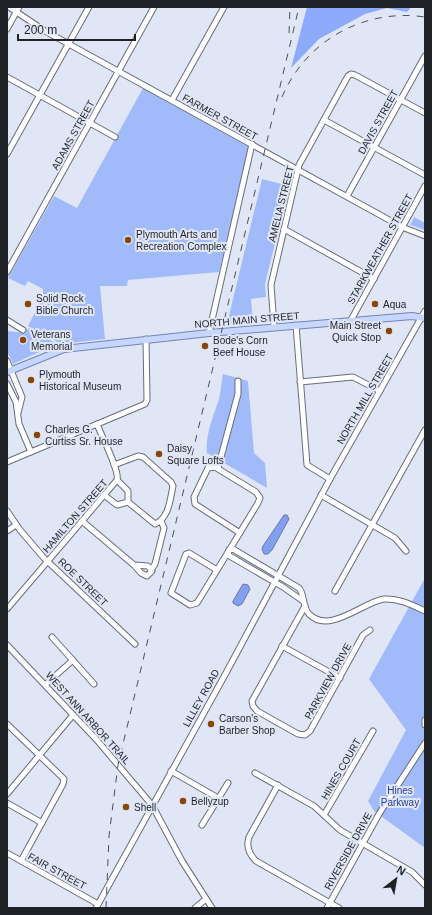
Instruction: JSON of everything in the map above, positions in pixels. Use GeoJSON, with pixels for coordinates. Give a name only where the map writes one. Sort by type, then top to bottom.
{"type":"FeatureCollection","features":[{"type":"Feature","properties":{"kind":"main road","name":"NORTH MAIN STREET"},"geometry":{"type":"LineString","coordinates":[[10,371],[57,351],[74,348],[209,333],[424,315]]}},
{"type":"Feature","properties":{"kind":"street","name":"FARMER STREET"},"geometry":{"type":"LineString","coordinates":[[9,7],[18,10],[68,43],[118,71],[402,227],[425,236]]}},
{"type":"Feature","properties":{"kind":"street"},"geometry":{"type":"LineString","coordinates":[[7,154],[89,7]]}},
{"type":"Feature","properties":{"kind":"street","name":"ADAMS STREET"},"geometry":{"type":"LineString","coordinates":[[7,272],[154,7]]}},
{"type":"Feature","properties":{"kind":"street"},"geometry":{"type":"LineString","coordinates":[[172,100],[224,7]]}},
{"type":"Feature","properties":{"kind":"street"},"geometry":{"type":"LineString","coordinates":[[7,29],[18,10]]}},
{"type":"Feature","properties":{"kind":"street","name":"DAVIS STREET"},"geometry":{"type":"LineString","coordinates":[[347,196],[425,56]]}},
{"type":"Feature","properties":{"kind":"street","name":"AMELIA STREET"},"geometry":{"type":"LineString","coordinates":[[274,327],[271,285],[298,169],[348,76],[351,74],[400,100]]}},
{"type":"Feature","properties":{"kind":"street"},"geometry":{"type":"LineString","coordinates":[[7,77],[115,137]]}},
{"type":"Feature","properties":{"kind":"street"},"geometry":{"type":"LineString","coordinates":[[400,100],[425,114]]}},
{"type":"Feature","properties":{"kind":"street"},"geometry":{"type":"LineString","coordinates":[[324,120],[425,175]]}},
{"type":"Feature","properties":{"kind":"street"},"geometry":{"type":"LineString","coordinates":[[209,333],[252,144]]}},
{"type":"Feature","properties":{"kind":"street","name":"STARKWEATHER STREET"},"geometry":{"type":"LineString","coordinates":[[351,320],[425,186]]}},
{"type":"Feature","properties":{"kind":"street"},"geometry":{"type":"LineString","coordinates":[[284,229],[374,279]]}},
{"type":"Feature","properties":{"kind":"street","name":"NORTH MILL STREET"},"geometry":{"type":"LineString","coordinates":[[321,495],[424,315]]}},
{"type":"Feature","properties":{"kind":"street"},"geometry":{"type":"LineString","coordinates":[[7,320],[23,330]]}},
{"type":"Feature","properties":{"kind":"street"},"geometry":{"type":"LineString","coordinates":[[7,326],[13,324]]}},
{"type":"Feature","properties":{"kind":"street"},"geometry":{"type":"LineString","coordinates":[[296,325],[307,464],[330,479]]}},
{"type":"Feature","properties":{"kind":"street"},"geometry":{"type":"LineString","coordinates":[[7,462],[144,405],[146,401],[146,339]]}},
{"type":"Feature","properties":{"kind":"street"},"geometry":{"type":"LineString","coordinates":[[7,361],[22,397],[18,414]]}},
{"type":"Feature","properties":{"kind":"street"},"geometry":{"type":"LineString","coordinates":[[300,382],[353,377],[380,391]]}},
{"type":"Feature","properties":{"kind":"street"},"geometry":{"type":"LineString","coordinates":[[218,468],[238,394],[238,381]]}},
{"type":"Feature","properties":{"kind":"street"},"geometry":{"type":"LineString","coordinates":[[7,384],[16,402],[21,431],[31,452]]}},
{"type":"Feature","properties":{"kind":"street","name":"HAMILTON STREET"},"geometry":{"type":"LineString","coordinates":[[7,609],[117,480],[118,477],[114,465],[97,424]]}},
{"type":"Feature","properties":{"kind":"street"},"geometry":{"type":"LineString","coordinates":[[335,592],[371,524],[425,430]]}},
{"type":"Feature","properties":{"kind":"street"},"geometry":{"type":"LineString","coordinates":[[114,465],[134,456],[143,457],[171,482],[173,486],[166,514],[161,522],[155,524],[150,521],[128,502],[128,491],[117,480]]}},
{"type":"Feature","properties":{"kind":"street"},"geometry":{"type":"LineString","coordinates":[[217,570],[189,553],[186,554],[171,594],[194,606],[217,570],[258,503],[259,495],[218,468],[212,466],[208,468],[194,497],[195,504],[240,532]]}},
{"type":"Feature","properties":{"kind":"street"},"geometry":{"type":"LineString","coordinates":[[104,495],[117,505],[128,502]]}},
{"type":"Feature","properties":{"kind":"street"},"geometry":{"type":"LineString","coordinates":[[321,495],[400,543],[406,552]]}},
{"type":"Feature","properties":{"kind":"street","name":"LILLEY ROAD"},"geometry":{"type":"LineString","coordinates":[[97,906],[275,582],[321,495]]}},
{"type":"Feature","properties":{"kind":"street","name":"ROE STREET"},"geometry":{"type":"LineString","coordinates":[[7,511],[16,525],[48,561],[135,644]]}},
{"type":"Feature","properties":{"kind":"street"},"geometry":{"type":"LineString","coordinates":[[82,521],[134,565],[141,573],[147,576],[151,573],[155,564],[164,528],[161,522]]}},
{"type":"Feature","properties":{"kind":"street"},"geometry":{"type":"LineString","coordinates":[[7,531],[16,525]]}},
{"type":"Feature","properties":{"kind":"street"},"geometry":{"type":"LineString","coordinates":[[229,550],[233,549],[299,588],[303,594],[304,604]]}},
{"type":"Feature","properties":{"kind":"street"},"geometry":{"type":"LineString","coordinates":[[229,550],[228,555],[299,596],[309,614],[313,617],[331,620],[349,615],[384,599],[409,603],[425,611]]}},
{"type":"Feature","properties":{"kind":"street"},"geometry":{"type":"LineString","coordinates":[[134,565],[148,566],[152,570]]}},
{"type":"Feature","properties":{"kind":"street","name":"PARKVIEW DRIVE"},"geometry":{"type":"LineString","coordinates":[[304,604],[253,698],[252,704],[256,711],[298,734],[305,735],[310,731],[363,635],[370,630]]}},
{"type":"Feature","properties":{"kind":"street"},"geometry":{"type":"LineString","coordinates":[[52,638],[94,684]]}},
{"type":"Feature","properties":{"kind":"street","name":"WEST ANN ARBOR TRAIL"},"geometry":{"type":"LineString","coordinates":[[7,645],[46,684],[152,805],[182,861],[212,908]]}},
{"type":"Feature","properties":{"kind":"street"},"geometry":{"type":"LineString","coordinates":[[282,646],[340,678]]}},
{"type":"Feature","properties":{"kind":"street"},"geometry":{"type":"LineString","coordinates":[[46,684],[73,660]]}},
{"type":"Feature","properties":{"kind":"street"},"geometry":{"type":"LineString","coordinates":[[7,794],[73,715]]}},
{"type":"Feature","properties":{"kind":"street"},"geometry":{"type":"LineString","coordinates":[[425,720],[425,726]]}},
{"type":"Feature","properties":{"kind":"street"},"geometry":{"type":"LineString","coordinates":[[7,724],[62,777],[64,781],[21,861]]}},
{"type":"Feature","properties":{"kind":"street","name":"HINES COURT"},"geometry":{"type":"LineString","coordinates":[[324,815],[373,731]]}},
{"type":"Feature","properties":{"kind":"street","name":"RIVERSIDE DRIVE"},"geometry":{"type":"LineString","coordinates":[[326,908],[362,844],[425,742]]}},
{"type":"Feature","properties":{"kind":"street"},"geometry":{"type":"LineString","coordinates":[[171,771],[218,798]]}},
{"type":"Feature","properties":{"kind":"street"},"geometry":{"type":"LineString","coordinates":[[255,772],[308,802],[340,830],[412,872],[425,885]]}},
{"type":"Feature","properties":{"kind":"street"},"geometry":{"type":"LineString","coordinates":[[202,825],[228,784]]}},
{"type":"Feature","properties":{"kind":"street"},"geometry":{"type":"LineString","coordinates":[[278,785],[249,836],[249,852],[256,861],[339,908]]}},
{"type":"Feature","properties":{"kind":"street"},"geometry":{"type":"LineString","coordinates":[[7,803],[42,823]]}},
{"type":"Feature","properties":{"kind":"street","name":"FAIR STREET"},"geometry":{"type":"LineString","coordinates":[[7,853],[97,906]]}},
{"type":"Feature","properties":{"kind":"street"},"geometry":{"type":"LineString","coordinates":[[195,908],[207,901]]}},
{"type":"Feature","properties":{"kind":"street"},"geometry":{"type":"LineString","coordinates":[[200,908],[207,901]]}},
{"type":"Feature","properties":{"kind":"green space","name":"Plymouth Arts and Recreation Complex"},"geometry":{"type":"Polygon","coordinates":[[[143,88],[249,147],[219,272],[128,280],[127,286],[100,286],[105,339],[61,344],[28,326],[43,297],[43,289],[28,281],[25,286],[8,278],[54,196],[77,208],[143,88]]]}},
{"type":"Feature","properties":{"kind":"green space"},"geometry":{"type":"Polygon","coordinates":[[[262,179],[289,186],[265,284],[266,297],[251,299],[253,324],[227,324],[262,179]]]}},
{"type":"Feature","properties":{"kind":"green space"},"geometry":{"type":"Polygon","coordinates":[[[414,217],[425,223],[425,230],[410,225],[414,217]]]}},
{"type":"Feature","properties":{"kind":"green space"},"geometry":{"type":"Polygon","coordinates":[[[29,328],[57,344],[13,364],[7,351],[7,331],[25,333],[29,328]]]}},
{"type":"Feature","properties":{"kind":"green space"},"geometry":{"type":"Polygon","coordinates":[[[223,374],[248,381],[254,453],[265,463],[267,488],[207,453],[208,435],[219,398],[223,374]]]}},
{"type":"Feature","properties":{"kind":"green space","name":"Hines Parkway"},"geometry":{"type":"Polygon","coordinates":[[[425,578],[425,848],[374,811],[368,801],[406,730],[369,679],[425,578]]]}},
{"type":"Feature","properties":{"kind":"shaded area"},"geometry":{"type":"Polygon","coordinates":[[[307,7],[411,7],[407,12],[387,8],[365,14],[319,39],[291,68],[307,7]]]}},
{"type":"Feature","properties":{"kind":"shaded area"},"geometry":{"type":"Polygon","coordinates":[[[284,515],[287,515],[289,519],[272,550],[268,554],[264,554],[262,549],[263,546],[284,515]]]}},
{"type":"Feature","properties":{"kind":"shaded area"},"geometry":{"type":"Polygon","coordinates":[[[243,584],[248,585],[250,589],[242,604],[238,606],[233,603],[233,601],[243,584]]]}},
{"type":"Feature","properties":{"kind":"railway"},"geometry":{"type":"LineString","coordinates":[[289,33],[290,7]]}},
{"type":"Feature","properties":{"kind":"railway"},"geometry":{"type":"LineString","coordinates":[[106,908],[109,836],[118,765],[299,7]]}},
{"type":"Feature","properties":{"kind":"railway"},"geometry":{"type":"LineString","coordinates":[[282,97],[293,77],[306,59],[322,44],[340,32],[360,23],[381,18],[403,16],[425,17]]}},
{"type":"Feature","properties":{"kind":"place","name":"Plymouth Arts and Recreation Complex"},"geometry":{"type":"Point","coordinates":[128,240]}},
{"type":"Feature","properties":{"kind":"place","name":"Solid Rock Bible Church"},"geometry":{"type":"Point","coordinates":[28,304]}},
{"type":"Feature","properties":{"kind":"place","name":"Aqua"},"geometry":{"type":"Point","coordinates":[375,304]}},
{"type":"Feature","properties":{"kind":"place","name":"Main Street Quick Stop"},"geometry":{"type":"Point","coordinates":[389,331]}},
{"type":"Feature","properties":{"kind":"place","name":"Veterans Memorial"},"geometry":{"type":"Point","coordinates":[23,340]}},
{"type":"Feature","properties":{"kind":"place","name":"Bode's Corn Beef House"},"geometry":{"type":"Point","coordinates":[205,346]}},
{"type":"Feature","properties":{"kind":"place","name":"Plymouth Historical Museum"},"geometry":{"type":"Point","coordinates":[31,380]}},
{"type":"Feature","properties":{"kind":"place","name":"Charles G. Curtiss Sr. House"},"geometry":{"type":"Point","coordinates":[37,435]}},
{"type":"Feature","properties":{"kind":"place","name":"Daisy Square Lofts"},"geometry":{"type":"Point","coordinates":[159,454]}},
{"type":"Feature","properties":{"kind":"place","name":"Carson's Barber Shop"},"geometry":{"type":"Point","coordinates":[211,724]}},
{"type":"Feature","properties":{"kind":"place","name":"Bellyzup"},"geometry":{"type":"Point","coordinates":[183,801]}},
{"type":"Feature","properties":{"kind":"place","name":"Shell"},"geometry":{"type":"Point","coordinates":[126,807]}}]}
